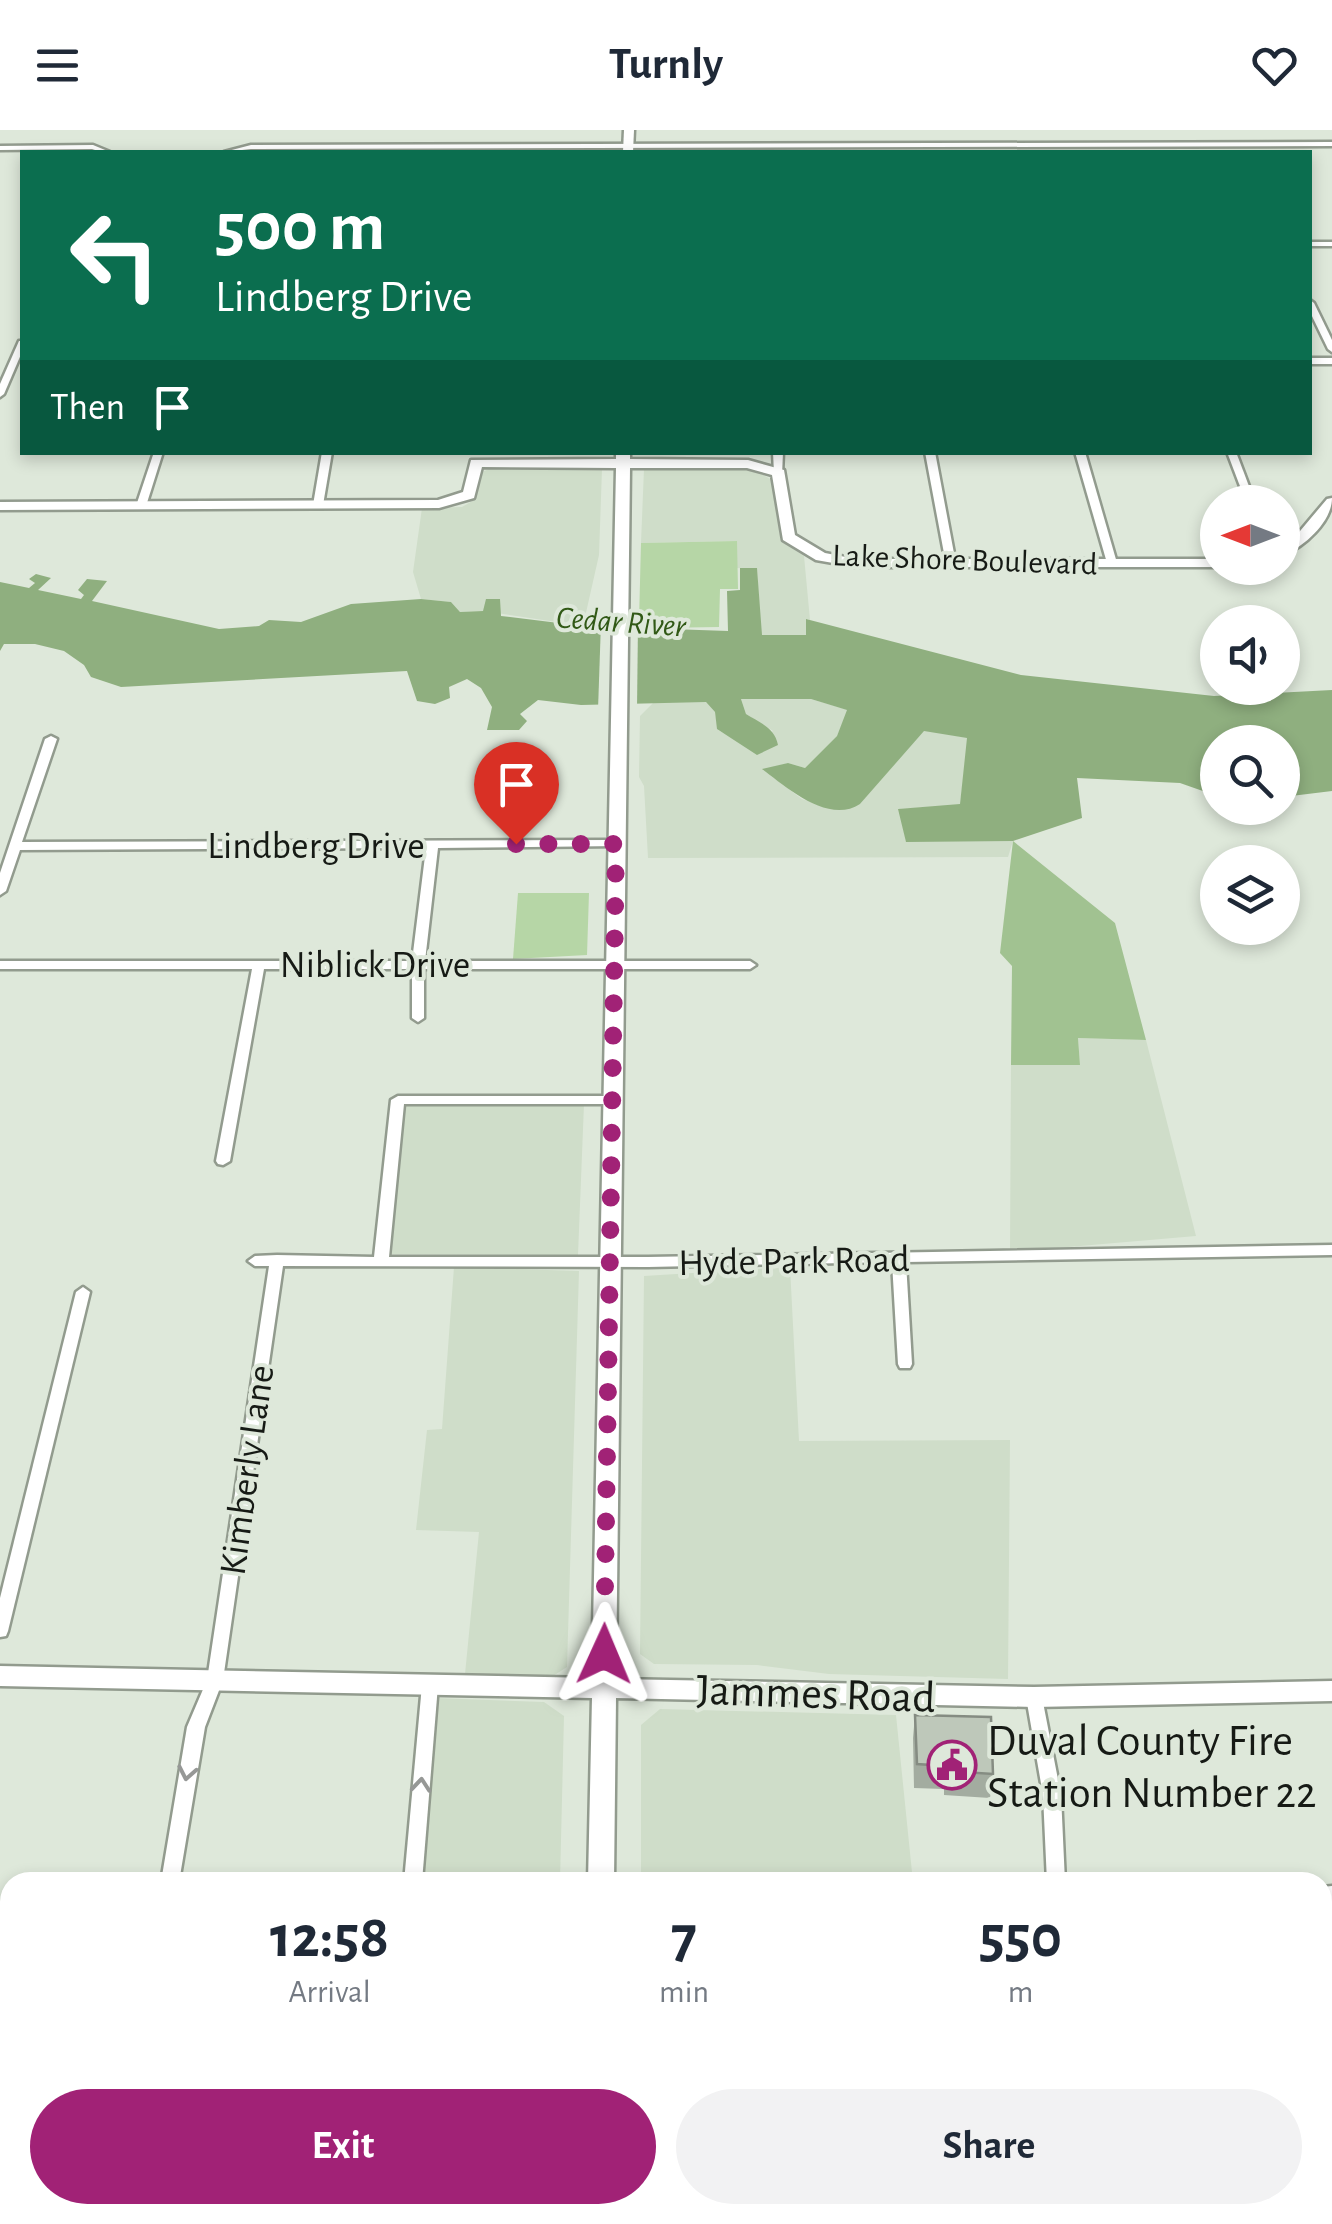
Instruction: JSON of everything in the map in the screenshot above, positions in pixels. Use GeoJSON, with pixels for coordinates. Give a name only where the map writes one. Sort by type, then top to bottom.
{"type":"FeatureCollection","features":[{"type":"Feature","properties":{"kind":"street"},"geometry":{"type":"LineString","coordinates":[[365,130],[360,150],[1114,149],[1332,144]]}},
{"type":"Feature","properties":{"kind":"street"},"geometry":{"type":"LineString","coordinates":[[488,149],[491,130]]}},
{"type":"Feature","properties":{"kind":"street"},"geometry":{"type":"LineString","coordinates":[[628,130],[628,149]]}},
{"type":"Feature","properties":{"kind":"street"},"geometry":{"type":"LineString","coordinates":[[750,130],[752,149]]}},
{"type":"Feature","properties":{"kind":"street"},"geometry":{"type":"LineString","coordinates":[[869,130],[873,149]]}},
{"type":"Feature","properties":{"kind":"street"},"geometry":{"type":"LineString","coordinates":[[987,130],[993,149]]}},
{"type":"Feature","properties":{"kind":"street"},"geometry":{"type":"LineString","coordinates":[[1107,130],[1114,149]]}},
{"type":"Feature","properties":{"kind":"street"},"geometry":{"type":"LineString","coordinates":[[1226,130],[1234,148]]}},
{"type":"Feature","properties":{"kind":"street"},"geometry":{"type":"LineString","coordinates":[[0,148],[69,150]]}},
{"type":"Feature","properties":{"kind":"street"},"geometry":{"type":"LineString","coordinates":[[1312,308],[1332,349]]}},
{"type":"Feature","properties":{"kind":"street"},"geometry":{"type":"LineString","coordinates":[[0,394],[20,348]]}},
{"type":"Feature","properties":{"kind":"street"},"geometry":{"type":"LineString","coordinates":[[141,506],[157,455]]}},
{"type":"Feature","properties":{"kind":"street"},"geometry":{"type":"LineString","coordinates":[[318,505],[327,455]]}},
{"type":"Feature","properties":{"kind":"street"},"geometry":{"type":"LineString","coordinates":[[0,506],[438,504],[462,500],[472,490],[476,458],[623,458],[748,464],[780,473],[778,455]]}},
{"type":"Feature","properties":{"kind":"street"},"geometry":{"type":"LineString","coordinates":[[931,455],[950,564]]}},
{"type":"Feature","properties":{"kind":"street"},"geometry":{"type":"LineString","coordinates":[[1081,455],[1112,564]]}},
{"type":"Feature","properties":{"kind":"street"},"geometry":{"type":"LineString","coordinates":[[1232,455],[1244,485]]}},
{"type":"Feature","properties":{"kind":"street"},"geometry":{"type":"LineString","coordinates":[[601,1872],[623,458]]}},
{"type":"Feature","properties":{"kind":"street","name":"Lake Shore Boulevard"},"geometry":{"type":"LineString","coordinates":[[780,473],[784,529],[790,539],[808,552],[856,562],[1200,563]]}},
{"type":"Feature","properties":{"kind":"street"},"geometry":{"type":"LineString","coordinates":[[1300,540],[1332,502]]}},
{"type":"Feature","properties":{"kind":"street"},"geometry":{"type":"LineString","coordinates":[[2,882],[51,739]]}},
{"type":"Feature","properties":{"kind":"street"},"geometry":{"type":"LineString","coordinates":[[418,1018],[418,964],[432,844]]}},
{"type":"Feature","properties":{"kind":"street","name":"Lindberg Drive"},"geometry":{"type":"LineString","coordinates":[[16,846],[616,844]]}},
{"type":"Feature","properties":{"kind":"street"},"geometry":{"type":"LineString","coordinates":[[222,1161],[259,964]]}},
{"type":"Feature","properties":{"kind":"street","name":"Niblick Drive"},"geometry":{"type":"LineString","coordinates":[[0,965],[750,966]]}},
{"type":"Feature","properties":{"kind":"street"},"geometry":{"type":"LineString","coordinates":[[381,1260],[398,1100],[612,1100]]}},
{"type":"Feature","properties":{"kind":"street","name":"Hyde Park Road"},"geometry":{"type":"LineString","coordinates":[[255,1260],[610,1262],[1332,1250]]}},
{"type":"Feature","properties":{"kind":"street"},"geometry":{"type":"LineString","coordinates":[[899,1259],[906,1364]]}},
{"type":"Feature","properties":{"kind":"street","name":"Kimberly Lane"},"geometry":{"type":"LineString","coordinates":[[172,1872],[196,1727],[214,1680],[277,1260]]}},
{"type":"Feature","properties":{"kind":"street"},"geometry":{"type":"LineString","coordinates":[[0,1631],[83,1292]]}},
{"type":"Feature","properties":{"kind":"street","name":"Jammes Road"},"geometry":{"type":"LineString","coordinates":[[0,1676],[1034,1697],[1332,1692]]}},
{"type":"Feature","properties":{"kind":"street"},"geometry":{"type":"LineString","coordinates":[[414,1872],[430,1686]]}},
{"type":"Feature","properties":{"kind":"street"},"geometry":{"type":"LineString","coordinates":[[1034,1697],[1052,1796],[1056,1872]]}},
{"type":"Feature","properties":{"kind":"shaded area"},"geometry":{"type":"Polygon","coordinates":[[[749,467],[772,480],[781,541],[804,556],[810,620],[807,619],[807,635],[761,635],[757,569],[737,568],[736,541],[641,543],[644,469],[749,467]]]}},
{"type":"Feature","properties":{"kind":"shaded area"},"geometry":{"type":"Polygon","coordinates":[[[489,469],[602,469],[599,555],[583,626],[483,611],[460,612],[451,602],[421,599],[413,572],[422,508],[462,507],[474,500],[480,473],[489,469]]]}},
{"type":"Feature","properties":{"kind":"shaded area"},"geometry":{"type":"Polygon","coordinates":[[[737,541],[738,589],[720,589],[719,627],[656,628],[639,621],[641,543],[737,541]]]}},
{"type":"Feature","properties":{"kind":"shaded area"},"geometry":{"type":"Polygon","coordinates":[[[740,568],[757,568],[762,635],[806,635],[806,619],[1021,675],[1200,694],[1200,705],[1300,705],[1300,692],[1332,690],[1332,791],[1300,795],[1300,725],[1200,725],[1200,790],[1180,783],[1077,778],[1082,818],[1013,841],[906,842],[898,809],[960,804],[967,738],[924,731],[860,804],[834,810],[808,801],[762,769],[788,763],[805,768],[837,736],[847,710],[811,699],[741,699],[746,714],[770,730],[778,745],[757,755],[717,729],[715,712],[706,702],[581,705],[538,700],[520,714],[527,721],[519,730],[487,730],[492,707],[481,688],[467,679],[449,687],[450,698],[435,704],[417,701],[407,671],[121,687],[91,677],[84,665],[64,651],[35,644],[4,644],[0,651],[0,582],[29,588],[35,583],[29,579],[36,574],[51,578],[38,590],[81,599],[84,595],[78,590],[87,579],[107,581],[92,601],[219,629],[259,626],[269,620],[301,622],[351,604],[421,599],[451,602],[460,612],[483,611],[486,599],[500,599],[501,616],[583,626],[728,631],[727,591],[740,590],[740,568]]]}},
{"type":"Feature","properties":{"kind":"shaded area"},"geometry":{"type":"Polygon","coordinates":[[[741,699],[811,699],[848,710],[837,736],[805,768],[788,763],[763,770],[802,799],[832,809],[860,804],[924,730],[968,738],[960,805],[899,809],[906,841],[1013,841],[1008,857],[648,858],[644,786],[639,777],[640,716],[654,702],[706,702],[715,712],[718,730],[749,747],[773,731],[746,714],[741,699]]]}},
{"type":"Feature","properties":{"kind":"shaded area"},"geometry":{"type":"Polygon","coordinates":[[[1013,841],[1115,923],[1146,1040],[1078,1038],[1080,1065],[1011,1065],[1012,966],[1000,953],[1013,841]]]}},
{"type":"Feature","properties":{"kind":"shaded area"},"geometry":{"type":"Polygon","coordinates":[[[518,893],[589,893],[587,955],[513,959],[518,893]]]}},
{"type":"Feature","properties":{"kind":"shaded area"},"geometry":{"type":"Polygon","coordinates":[[[1078,1038],[1146,1040],[1196,1236],[1010,1252],[1011,1065],[1080,1065],[1078,1038]]]}},
{"type":"Feature","properties":{"kind":"shaded area"},"geometry":{"type":"Polygon","coordinates":[[[405,1104],[584,1104],[578,1255],[387,1254],[405,1104]]]}},
{"type":"Feature","properties":{"kind":"shaded area"},"geometry":{"type":"Polygon","coordinates":[[[454,1267],[579,1271],[567,1667],[553,1676],[465,1674],[479,1532],[416,1530],[427,1430],[442,1429],[454,1267]]]}},
{"type":"Feature","properties":{"kind":"shaded area"},"geometry":{"type":"Polygon","coordinates":[[[790,1267],[799,1441],[1010,1440],[1008,1679],[829,1674],[757,1665],[654,1664],[640,1654],[644,1276],[790,1267]]]}},
{"type":"Feature","properties":{"kind":"shaded area"},"geometry":{"type":"Polygon","coordinates":[[[434,1698],[544,1702],[564,1716],[560,1872],[422,1872],[434,1698]]]}},
{"type":"Feature","properties":{"kind":"shaded area"},"geometry":{"type":"Polygon","coordinates":[[[660,1709],[896,1715],[912,1872],[641,1872],[641,1725],[660,1709]]]}},
{"type":"Feature","properties":{"kind":"pier"},"geometry":{"type":"Polygon","coordinates":[[[601,622],[638,623],[637,709],[598,710],[601,622]]]}},
{"type":"Feature","properties":{"kind":"building"},"geometry":{"type":"Polygon","coordinates":[[[915,1715],[991,1717],[993,1774],[947,1771],[946,1766],[917,1764],[915,1715]]]}},
{"type":"Feature","properties":{"kind":"place","name":"Duval County Fire Station Number 22"},"geometry":{"type":"Point","coordinates":[952,1765]}},
{"type":"Feature","properties":{"kind":"route"},"geometry":{"type":"LineString","coordinates":[[516,844],[616,844],[604,1654]]}},
{"type":"Feature","properties":{"kind":"water label","name":"Cedar River"},"geometry":{"type":"Point","coordinates":[621,621]}}]}
